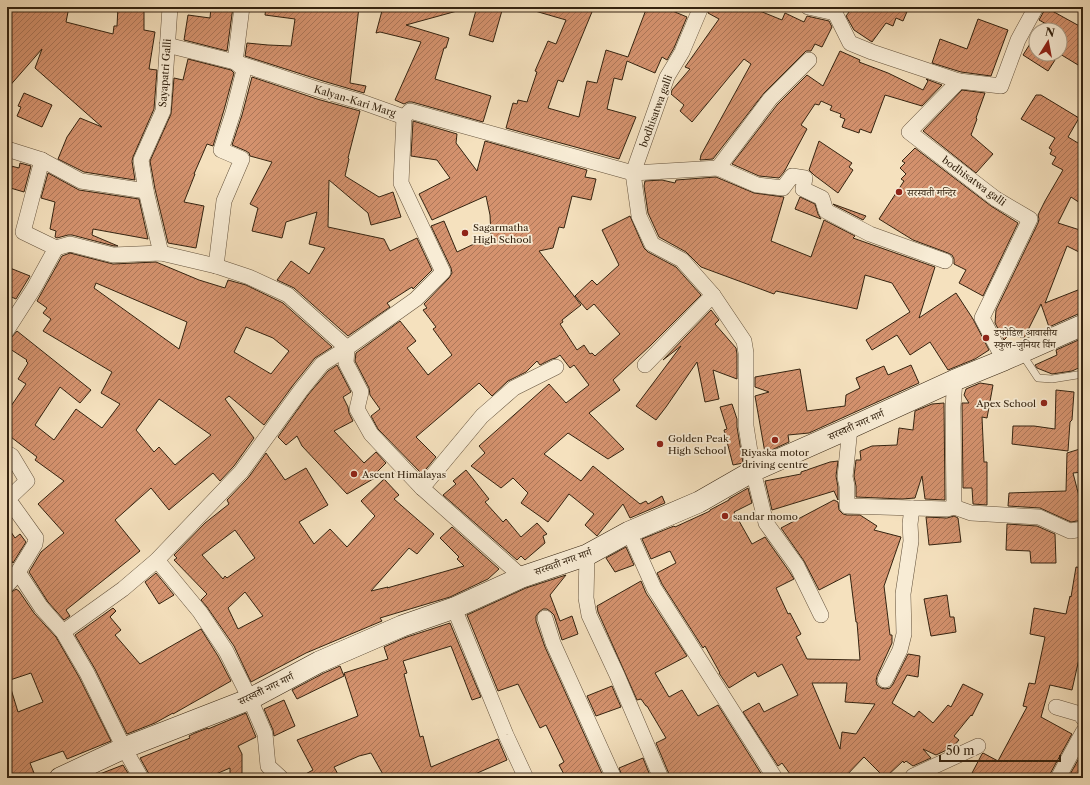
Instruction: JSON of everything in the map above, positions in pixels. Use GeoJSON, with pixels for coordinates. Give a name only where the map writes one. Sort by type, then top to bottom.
{"type":"FeatureCollection","features":[{"type":"Feature","properties":{"kind":"main road","name":"सरस्वती नगर मार्ग"},"geometry":{"type":"LineString","coordinates":[[60,778],[124,748],[250,699],[319,662],[402,626],[454,608],[522,577],[587,556],[629,532],[699,502],[753,471],[955,380],[1083,325]]}},
{"type":"Feature","properties":{"kind":"street","name":"Sayapatri Galli"},"geometry":{"type":"LineString","coordinates":[[160,253],[146,191],[141,160],[162,111],[170,7]]}},
{"type":"Feature","properties":{"kind":"street"},"geometry":{"type":"LineString","coordinates":[[216,266],[224,201],[242,159],[220,150],[244,70],[235,62],[242,7]]}},
{"type":"Feature","properties":{"kind":"street","name":"bodhisatwa galli"},"geometry":{"type":"LineString","coordinates":[[701,7],[682,52],[668,77],[633,173],[639,216],[652,244],[682,260],[713,296],[744,341],[746,353],[746,426],[753,471],[766,523],[796,566],[821,615]]}},
{"type":"Feature","properties":{"kind":"street"},"geometry":{"type":"LineString","coordinates":[[808,7],[835,13],[850,43],[872,52],[959,81],[1001,86],[1018,40],[1036,7]]}},
{"type":"Feature","properties":{"kind":"street","name":"Kalyan-Kari Marg"},"geometry":{"type":"LineString","coordinates":[[167,46],[235,62],[362,102],[404,117],[410,111],[633,173]]}},
{"type":"Feature","properties":{"kind":"street"},"geometry":{"type":"LineString","coordinates":[[718,168],[770,100],[809,60]]}},
{"type":"Feature","properties":{"kind":"street","name":"bodhisatwa galli"},"geometry":{"type":"LineString","coordinates":[[959,81],[909,132],[996,199],[1030,219],[982,318],[1012,356]]}},
{"type":"Feature","properties":{"kind":"street"},"geometry":{"type":"LineString","coordinates":[[63,632],[123,589],[157,560],[241,472],[322,364],[416,299],[443,272],[401,183],[404,117]]}},
{"type":"Feature","properties":{"kind":"street"},"geometry":{"type":"LineString","coordinates":[[7,149],[42,160],[81,181],[146,191]]}},
{"type":"Feature","properties":{"kind":"street"},"geometry":{"type":"LineString","coordinates":[[42,160],[23,232],[56,248],[70,244],[113,254],[160,253],[216,266],[250,277],[288,295],[347,348]]}},
{"type":"Feature","properties":{"kind":"street"},"geometry":{"type":"LineString","coordinates":[[633,173],[718,168],[757,185],[783,188],[792,176],[806,178],[804,189],[822,198],[826,211],[870,234],[945,261]]}},
{"type":"Feature","properties":{"kind":"street"},"geometry":{"type":"LineString","coordinates":[[7,330],[34,288],[56,248]]}},
{"type":"Feature","properties":{"kind":"street"},"geometry":{"type":"LineString","coordinates":[[645,365],[713,296]]}},
{"type":"Feature","properties":{"kind":"street"},"geometry":{"type":"LineString","coordinates":[[347,348],[346,363],[360,392],[357,409],[371,434],[422,488],[522,577]]}},
{"type":"Feature","properties":{"kind":"street"},"geometry":{"type":"LineString","coordinates":[[422,488],[482,416],[514,388],[556,367]]}},
{"type":"Feature","properties":{"kind":"street"},"geometry":{"type":"LineString","coordinates":[[954,507],[953,407],[955,380]]}},
{"type":"Feature","properties":{"kind":"street"},"geometry":{"type":"LineString","coordinates":[[850,428],[846,477],[847,506],[947,509],[954,507],[972,514],[1039,517],[1070,531],[1083,529]]}},
{"type":"Feature","properties":{"kind":"street"},"geometry":{"type":"LineString","coordinates":[[7,453],[12,456],[26,481],[8,499],[36,538],[35,544],[18,572],[7,585]]}},
{"type":"Feature","properties":{"kind":"street"},"geometry":{"type":"LineString","coordinates":[[885,680],[900,650],[904,634],[903,594],[911,541],[910,524],[912,508]]}},
{"type":"Feature","properties":{"kind":"street"},"geometry":{"type":"LineString","coordinates":[[629,532],[654,588],[775,778]]}},
{"type":"Feature","properties":{"kind":"street"},"geometry":{"type":"LineString","coordinates":[[587,556],[586,598],[589,615],[617,675],[661,778]]}},
{"type":"Feature","properties":{"kind":"street"},"geometry":{"type":"LineString","coordinates":[[157,560],[200,612],[226,651],[266,734],[268,766],[281,778]]}},
{"type":"Feature","properties":{"kind":"street"},"geometry":{"type":"LineString","coordinates":[[18,572],[41,607],[63,632],[87,673],[124,748],[141,778]]}},
{"type":"Feature","properties":{"kind":"street"},"geometry":{"type":"LineString","coordinates":[[454,608],[506,735],[526,778]]}},
{"type":"Feature","properties":{"kind":"street"},"geometry":{"type":"LineString","coordinates":[[545,618],[553,643],[614,778]]}},
{"type":"Feature","properties":{"kind":"street"},"geometry":{"type":"LineString","coordinates":[[1056,707],[1080,714],[1083,718]]}},
{"type":"Feature","properties":{"kind":"street"},"geometry":{"type":"LineString","coordinates":[[1058,778],[1083,732]]}},
{"type":"Feature","properties":{"kind":"street"},"geometry":{"type":"LineString","coordinates":[[912,778],[913,776],[978,746]]}},
{"type":"Feature","properties":{"kind":"lane"},"geometry":{"type":"LineString","coordinates":[[1012,356],[1038,378],[1052,379],[1083,374]]}},
{"type":"Feature","properties":{"kind":"building"},"geometry":{"type":"Polygon","coordinates":[[[7,7],[69,7],[66,22],[113,34],[114,26],[117,26],[118,7],[144,7],[144,30],[155,32],[149,69],[157,70],[154,109],[132,161],[135,180],[84,172],[58,159],[67,137],[80,118],[102,127],[35,68],[42,49],[7,89],[7,7]]]}},
{"type":"Feature","properties":{"kind":"building"},"geometry":{"type":"Polygon","coordinates":[[[211,7],[233,7],[227,51],[184,40],[188,15],[210,18],[211,7]]]}},
{"type":"Feature","properties":{"kind":"building"},"geometry":{"type":"Polygon","coordinates":[[[266,7],[359,7],[350,83],[366,86],[364,93],[245,56],[247,43],[291,46],[295,19],[265,15],[266,7]]]}},
{"type":"Feature","properties":{"kind":"building"},"geometry":{"type":"Polygon","coordinates":[[[383,7],[456,7],[457,11],[406,25],[449,38],[446,48],[444,48],[435,79],[491,96],[483,122],[412,102],[404,104],[395,100],[421,42],[380,32],[376,33],[383,7]]]}},
{"type":"Feature","properties":{"kind":"building"},"geometry":{"type":"Polygon","coordinates":[[[477,7],[503,7],[493,42],[469,35],[477,7]]]}},
{"type":"Feature","properties":{"kind":"building"},"geometry":{"type":"Polygon","coordinates":[[[536,7],[594,7],[563,82],[558,80],[548,108],[579,117],[587,81],[597,83],[606,50],[628,57],[647,7],[663,7],[687,17],[674,48],[667,60],[662,57],[655,73],[627,61],[622,80],[614,78],[607,109],[636,117],[619,159],[506,128],[513,103],[517,104],[518,100],[527,102],[537,72],[535,71],[548,41],[556,44],[566,20],[535,11],[536,7]]]}},
{"type":"Feature","properties":{"kind":"building"},"geometry":{"type":"Polygon","coordinates":[[[710,7],[750,7],[782,20],[785,13],[804,22],[807,16],[829,21],[832,27],[822,47],[815,44],[811,51],[806,51],[764,93],[713,159],[700,160],[701,155],[751,64],[744,59],[692,122],[680,111],[684,105],[671,94],[672,90],[690,69],[685,67],[719,19],[708,13],[710,7]]]}},
{"type":"Feature","properties":{"kind":"building"},"geometry":{"type":"Polygon","coordinates":[[[853,7],[909,7],[903,21],[896,18],[893,26],[886,23],[872,42],[854,30],[846,16],[853,7]]]}},
{"type":"Feature","properties":{"kind":"building"},"geometry":{"type":"Polygon","coordinates":[[[1045,7],[1083,28],[1083,68],[1068,59],[1068,22],[1043,22],[1039,20],[1045,7]]]}},
{"type":"Feature","properties":{"kind":"building"},"geometry":{"type":"Polygon","coordinates":[[[978,19],[1008,30],[991,76],[961,72],[932,63],[940,39],[967,49],[978,19]]]}},
{"type":"Feature","properties":{"kind":"building"},"geometry":{"type":"Polygon","coordinates":[[[1028,47],[1028,58],[1023,55],[1028,47]]]}},
{"type":"Feature","properties":{"kind":"building"},"geometry":{"type":"Polygon","coordinates":[[[840,51],[860,60],[859,62],[888,73],[923,90],[928,81],[926,79],[942,85],[922,106],[885,95],[871,133],[860,129],[859,133],[842,127],[845,119],[840,117],[841,114],[830,110],[832,106],[821,101],[819,105],[815,104],[801,125],[807,129],[784,172],[779,178],[759,176],[732,164],[777,105],[807,75],[823,86],[840,51]]]}},
{"type":"Feature","properties":{"kind":"building"},"geometry":{"type":"Polygon","coordinates":[[[188,59],[231,70],[234,73],[213,146],[207,144],[184,202],[204,206],[196,248],[168,243],[150,161],[171,114],[174,78],[183,80],[188,59]]]}},
{"type":"Feature","properties":{"kind":"building"},"geometry":{"type":"Polygon","coordinates":[[[1034,62],[1054,62],[1048,71],[1034,62]]]}},
{"type":"Feature","properties":{"kind":"building"},"geometry":{"type":"Polygon","coordinates":[[[252,77],[317,99],[360,111],[345,176],[379,197],[393,192],[401,217],[371,225],[368,213],[329,180],[328,227],[384,239],[390,251],[417,238],[432,270],[413,289],[412,287],[387,303],[390,307],[348,336],[294,288],[277,280],[291,261],[309,274],[325,248],[309,244],[317,212],[286,222],[282,238],[252,231],[258,208],[250,204],[272,162],[250,156],[246,151],[232,145],[252,77]]]}},
{"type":"Feature","properties":{"kind":"building"},"geometry":{"type":"Polygon","coordinates":[[[962,90],[985,93],[971,135],[993,154],[976,173],[923,131],[962,90]]]}},
{"type":"Feature","properties":{"kind":"building"},"geometry":{"type":"Polygon","coordinates":[[[24,93],[52,105],[42,127],[17,116],[21,107],[18,106],[24,93]]]}},
{"type":"Feature","properties":{"kind":"building"},"geometry":{"type":"Polygon","coordinates":[[[1036,95],[1041,95],[1079,118],[1068,137],[1083,146],[1083,205],[1071,197],[1058,223],[1083,231],[1083,254],[1067,246],[1045,303],[1083,288],[1083,313],[1049,327],[1041,304],[1024,338],[1008,334],[1004,340],[995,323],[996,310],[1038,223],[1038,215],[1063,170],[1052,164],[1056,157],[1050,154],[1052,150],[1049,148],[1055,138],[1021,119],[1036,95]]]}},
{"type":"Feature","properties":{"kind":"building"},"geometry":{"type":"Polygon","coordinates":[[[413,121],[457,134],[456,143],[477,171],[485,141],[587,170],[585,177],[596,179],[591,200],[572,196],[564,228],[559,227],[553,248],[539,251],[581,305],[562,320],[563,322],[560,324],[577,350],[584,345],[590,354],[592,353],[595,356],[620,334],[594,304],[587,310],[575,296],[592,280],[597,285],[619,265],[602,230],[630,216],[644,248],[648,252],[676,267],[701,295],[650,346],[613,380],[620,390],[589,413],[624,449],[608,459],[568,433],[544,454],[581,481],[593,466],[640,504],[646,501],[648,504],[662,496],[665,503],[630,518],[623,504],[597,536],[585,525],[594,514],[569,494],[548,522],[521,503],[528,493],[513,478],[501,488],[471,466],[485,453],[479,446],[549,384],[566,403],[589,385],[574,365],[570,368],[560,355],[540,365],[537,361],[526,372],[508,381],[492,396],[479,383],[416,437],[436,457],[422,474],[378,429],[371,416],[380,409],[370,395],[369,388],[355,361],[356,353],[400,321],[416,341],[407,348],[428,375],[452,355],[433,329],[436,327],[423,310],[427,308],[424,304],[452,273],[431,226],[444,221],[457,252],[491,236],[490,215],[486,196],[432,220],[419,194],[450,178],[437,160],[411,156],[413,121]]]}},
{"type":"Feature","properties":{"kind":"building"},"geometry":{"type":"Polygon","coordinates":[[[819,141],[852,163],[849,167],[853,170],[838,193],[809,170],[819,141]]]}},
{"type":"Feature","properties":{"kind":"building"},"geometry":{"type":"Polygon","coordinates":[[[915,148],[991,206],[1018,223],[983,296],[959,283],[966,270],[954,264],[952,255],[913,240],[879,219],[904,181],[901,179],[906,174],[900,168],[905,163],[902,161],[915,148]]]}},
{"type":"Feature","properties":{"kind":"building"},"geometry":{"type":"Polygon","coordinates":[[[20,163],[31,166],[24,192],[7,187],[7,165],[19,168],[20,163]]]}},
{"type":"Feature","properties":{"kind":"building"},"geometry":{"type":"Polygon","coordinates":[[[48,173],[79,190],[139,199],[148,239],[93,229],[92,235],[118,246],[72,235],[57,238],[55,237],[56,231],[50,229],[55,202],[41,198],[48,173]]]}},
{"type":"Feature","properties":{"kind":"building"},"geometry":{"type":"Polygon","coordinates":[[[716,177],[754,193],[784,197],[771,241],[811,257],[824,220],[855,236],[853,238],[935,267],[919,318],[956,293],[973,319],[989,350],[975,359],[948,370],[930,342],[910,355],[897,335],[872,350],[866,340],[910,312],[892,283],[865,275],[857,309],[776,291],[774,294],[701,267],[686,252],[659,237],[648,213],[644,186],[645,181],[662,180],[675,183],[676,180],[716,177]]]}},
{"type":"Feature","properties":{"kind":"building"},"geometry":{"type":"Polygon","coordinates":[[[800,197],[815,204],[821,219],[795,209],[800,197]]]}},
{"type":"Feature","properties":{"kind":"building"},"geometry":{"type":"Polygon","coordinates":[[[833,204],[866,216],[863,220],[833,204]]]}},
{"type":"Feature","properties":{"kind":"building"},"geometry":{"type":"Polygon","coordinates":[[[70,253],[113,264],[156,262],[199,280],[225,288],[228,280],[246,285],[283,303],[332,347],[315,358],[264,425],[229,396],[225,399],[254,438],[234,466],[220,481],[213,473],[169,510],[151,488],[115,520],[140,551],[66,610],[70,616],[64,620],[48,602],[29,572],[41,552],[64,533],[38,504],[64,481],[35,460],[37,457],[7,434],[7,412],[26,384],[18,379],[28,363],[26,361],[27,360],[7,347],[7,339],[11,338],[17,331],[91,390],[80,403],[60,387],[35,425],[54,440],[76,409],[102,428],[120,404],[101,393],[112,372],[43,331],[51,319],[43,313],[47,308],[37,301],[62,256],[70,253]],[[96,283],[94,288],[179,349],[187,322],[96,283]],[[246,327],[234,352],[271,374],[289,351],[273,338],[246,327]],[[159,399],[136,430],[154,452],[159,447],[175,465],[211,435],[159,399]]]}},
{"type":"Feature","properties":{"kind":"building"},"geometry":{"type":"Polygon","coordinates":[[[10,268],[30,276],[16,299],[7,295],[7,276],[10,268]]]}},
{"type":"Feature","properties":{"kind":"building"},"geometry":{"type":"Polygon","coordinates":[[[711,310],[719,320],[715,324],[736,348],[737,379],[713,370],[719,399],[705,402],[697,362],[656,420],[636,406],[681,346],[663,360],[711,310]]]}},
{"type":"Feature","properties":{"kind":"building"},"geometry":{"type":"Polygon","coordinates":[[[1083,338],[1083,366],[1072,371],[1052,374],[1037,368],[1035,365],[1057,355],[1056,350],[1083,338]]]}},
{"type":"Feature","properties":{"kind":"building"},"geometry":{"type":"Polygon","coordinates":[[[337,365],[351,392],[343,397],[353,421],[334,431],[364,463],[376,452],[386,463],[377,472],[380,475],[347,494],[302,446],[297,436],[286,445],[278,437],[308,395],[328,371],[337,365]]]}},
{"type":"Feature","properties":{"kind":"building"},"geometry":{"type":"Polygon","coordinates":[[[911,365],[919,383],[809,433],[788,435],[789,442],[765,453],[755,396],[769,392],[755,387],[755,377],[800,369],[807,411],[845,406],[846,395],[860,388],[856,378],[884,366],[888,375],[911,365]]]}},
{"type":"Feature","properties":{"kind":"building"},"geometry":{"type":"Polygon","coordinates":[[[980,383],[993,385],[987,418],[982,417],[984,462],[987,462],[987,505],[973,504],[972,488],[963,488],[962,403],[969,403],[964,395],[966,389],[980,383]]]}},
{"type":"Feature","properties":{"kind":"building"},"geometry":{"type":"Polygon","coordinates":[[[1056,390],[1074,392],[1068,451],[1012,444],[1013,426],[1034,426],[1055,429],[1056,390]]]}},
{"type":"Feature","properties":{"kind":"building"},"geometry":{"type":"Polygon","coordinates":[[[944,403],[945,500],[925,499],[922,476],[915,498],[902,499],[856,497],[854,476],[856,460],[861,460],[860,451],[872,446],[897,445],[899,428],[913,430],[915,411],[932,404],[944,403]]]}},
{"type":"Feature","properties":{"kind":"building"},"geometry":{"type":"Polygon","coordinates":[[[732,404],[737,419],[743,463],[733,465],[724,430],[727,429],[720,407],[732,404]]]}},
{"type":"Feature","properties":{"kind":"building"},"geometry":{"type":"Polygon","coordinates":[[[1083,448],[1083,472],[1073,473],[1081,504],[1083,503],[1083,520],[1071,522],[1040,508],[1008,506],[1009,493],[1066,491],[1067,453],[1083,448]]]}},
{"type":"Feature","properties":{"kind":"building"},"geometry":{"type":"Polygon","coordinates":[[[266,453],[285,480],[306,468],[328,505],[299,522],[314,544],[330,529],[347,547],[375,516],[361,501],[384,479],[399,495],[394,499],[434,534],[417,554],[409,548],[371,591],[388,587],[387,588],[464,566],[457,559],[459,557],[440,538],[452,527],[499,569],[488,579],[450,597],[380,618],[382,621],[306,653],[251,682],[234,646],[201,600],[207,594],[174,560],[177,558],[174,555],[205,523],[229,504],[227,500],[248,478],[266,453]],[[235,530],[202,555],[223,579],[225,576],[227,578],[255,558],[235,530]],[[245,592],[228,608],[238,629],[263,616],[245,592]]]}},
{"type":"Feature","properties":{"kind":"building"},"geometry":{"type":"Polygon","coordinates":[[[838,461],[836,476],[838,500],[834,491],[772,510],[765,481],[801,474],[801,472],[830,462],[838,461]]]}},
{"type":"Feature","properties":{"kind":"building"},"geometry":{"type":"Polygon","coordinates":[[[466,470],[489,499],[485,502],[503,522],[506,519],[521,537],[537,523],[547,534],[543,536],[545,543],[525,560],[521,556],[517,560],[443,495],[456,484],[453,481],[466,470]]]}},
{"type":"Feature","properties":{"kind":"building"},"geometry":{"type":"Polygon","coordinates":[[[748,488],[752,503],[734,512],[752,544],[765,537],[794,579],[776,588],[788,614],[790,613],[801,634],[796,637],[807,659],[860,660],[857,622],[850,574],[819,590],[804,561],[781,528],[834,500],[838,502],[839,510],[843,514],[860,515],[877,526],[874,530],[901,537],[884,586],[892,643],[876,681],[877,685],[881,688],[890,688],[908,654],[920,656],[918,677],[907,675],[892,703],[914,717],[919,711],[933,723],[948,705],[951,707],[963,684],[983,694],[972,716],[971,715],[954,736],[959,740],[953,747],[936,755],[923,749],[931,758],[913,766],[906,761],[904,763],[903,761],[885,778],[864,757],[844,778],[793,778],[782,763],[778,766],[743,712],[759,703],[764,712],[798,695],[782,664],[758,677],[755,672],[729,688],[719,673],[705,646],[703,648],[662,584],[657,573],[676,563],[670,551],[651,559],[642,539],[674,526],[675,527],[710,511],[748,488]],[[812,683],[840,749],[842,732],[856,734],[875,704],[845,702],[847,683],[812,683]]]}},
{"type":"Feature","properties":{"kind":"building"},"geometry":{"type":"Polygon","coordinates":[[[954,516],[958,518],[961,542],[929,545],[926,517],[947,518],[954,516]]]}},
{"type":"Feature","properties":{"kind":"building"},"geometry":{"type":"Polygon","coordinates":[[[1007,524],[1037,526],[1055,534],[1056,563],[1031,563],[1030,551],[1006,550],[1007,524]]]}},
{"type":"Feature","properties":{"kind":"building"},"geometry":{"type":"Polygon","coordinates":[[[7,526],[15,538],[20,534],[26,542],[13,563],[7,554],[7,526]]]}},
{"type":"Feature","properties":{"kind":"building"},"geometry":{"type":"Polygon","coordinates":[[[626,547],[634,565],[615,572],[606,558],[626,547]]]}},
{"type":"Feature","properties":{"kind":"building"},"geometry":{"type":"Polygon","coordinates":[[[1076,567],[1083,568],[1083,651],[1081,650],[1072,690],[1050,685],[1041,717],[1072,734],[1049,778],[981,778],[972,773],[982,754],[983,753],[998,761],[1027,707],[1023,706],[1029,683],[1035,684],[1045,637],[1030,634],[1034,608],[1066,614],[1070,596],[1071,597],[1076,567]]]}},
{"type":"Feature","properties":{"kind":"building"},"geometry":{"type":"Polygon","coordinates":[[[156,573],[174,595],[159,604],[145,582],[156,573]]]}},
{"type":"Feature","properties":{"kind":"building"},"geometry":{"type":"Polygon","coordinates":[[[566,575],[550,595],[560,621],[572,616],[578,634],[562,640],[554,615],[547,609],[543,609],[539,612],[536,616],[536,621],[545,647],[604,778],[566,778],[559,765],[564,762],[546,725],[540,728],[518,684],[498,691],[467,615],[526,588],[566,575]]]}},
{"type":"Feature","properties":{"kind":"building"},"geometry":{"type":"Polygon","coordinates":[[[641,581],[646,593],[687,656],[655,673],[669,697],[682,690],[698,716],[718,705],[764,778],[670,778],[656,743],[666,738],[647,706],[641,699],[637,700],[598,612],[597,606],[641,581]]]}},
{"type":"Feature","properties":{"kind":"building"},"geometry":{"type":"Polygon","coordinates":[[[16,589],[34,613],[56,637],[79,677],[111,741],[67,759],[63,751],[30,763],[36,778],[7,778],[7,689],[11,689],[18,712],[43,702],[31,673],[7,681],[7,595],[16,589]]]}},
{"type":"Feature","properties":{"kind":"building"},"geometry":{"type":"Polygon","coordinates":[[[947,595],[950,617],[954,617],[956,632],[931,636],[924,599],[947,595]]]}},
{"type":"Feature","properties":{"kind":"building"},"geometry":{"type":"Polygon","coordinates":[[[113,608],[116,611],[110,617],[121,630],[115,635],[140,664],[201,629],[218,656],[231,681],[173,714],[127,734],[95,669],[75,635],[113,608]]]}},
{"type":"Feature","properties":{"kind":"building"},"geometry":{"type":"Polygon","coordinates":[[[450,623],[481,697],[472,700],[451,646],[403,661],[407,673],[404,674],[420,737],[423,736],[431,767],[498,739],[507,760],[466,778],[385,778],[371,753],[359,756],[334,767],[340,778],[298,778],[313,770],[297,740],[358,716],[344,673],[388,659],[384,647],[404,638],[450,623]]]}},
{"type":"Feature","properties":{"kind":"building"},"geometry":{"type":"Polygon","coordinates":[[[340,666],[344,676],[297,699],[292,690],[340,666]]]}},
{"type":"Feature","properties":{"kind":"building"},"geometry":{"type":"Polygon","coordinates":[[[612,686],[621,707],[596,716],[587,696],[612,686]]]}},
{"type":"Feature","properties":{"kind":"building"},"geometry":{"type":"Polygon","coordinates":[[[284,700],[295,726],[274,736],[264,709],[284,700]]]}},
{"type":"Feature","properties":{"kind":"building"},"geometry":{"type":"Polygon","coordinates":[[[246,713],[256,737],[238,746],[242,754],[242,778],[230,778],[230,768],[209,777],[150,778],[140,758],[190,738],[189,736],[195,733],[246,713]]]}},
{"type":"Feature","properties":{"kind":"building"},"geometry":{"type":"Polygon","coordinates":[[[1083,751],[1083,778],[1068,778],[1083,751]]]}},
{"type":"Feature","properties":{"kind":"building"},"geometry":{"type":"Polygon","coordinates":[[[643,758],[651,778],[623,778],[619,768],[643,758]]]}},
{"type":"Feature","properties":{"kind":"building"},"geometry":{"type":"Polygon","coordinates":[[[123,765],[131,778],[92,778],[92,777],[123,765]]]}},
{"type":"Feature","properties":{"kind":"place","name":"सरस्वती मन्दिर"},"geometry":{"type":"Point","coordinates":[899,192]}},
{"type":"Feature","properties":{"kind":"place","name":"Sagarmatha High School"},"geometry":{"type":"Point","coordinates":[465,233]}},
{"type":"Feature","properties":{"kind":"place","name":"डफोडिल आवासीय स्कुल-जुनियर विंग"},"geometry":{"type":"Point","coordinates":[986,338]}},
{"type":"Feature","properties":{"kind":"place","name":"Apex School"},"geometry":{"type":"Point","coordinates":[1044,403]}},
{"type":"Feature","properties":{"kind":"place","name":"Riyaska motor driving centre"},"geometry":{"type":"Point","coordinates":[775,440]}},
{"type":"Feature","properties":{"kind":"place","name":"Golden Peak High School"},"geometry":{"type":"Point","coordinates":[660,444]}},
{"type":"Feature","properties":{"kind":"place","name":"Ascent Himalayas"},"geometry":{"type":"Point","coordinates":[354,474]}},
{"type":"Feature","properties":{"kind":"place","name":"sandar momo"},"geometry":{"type":"Point","coordinates":[725,516]}}]}
